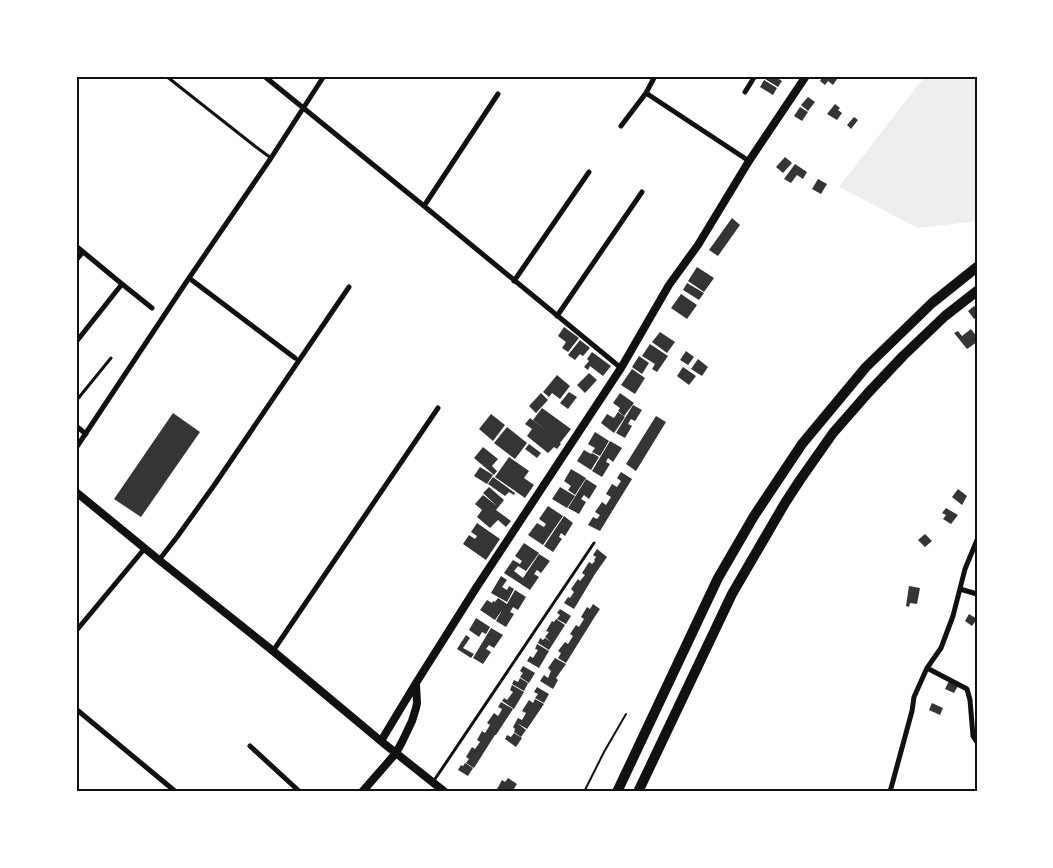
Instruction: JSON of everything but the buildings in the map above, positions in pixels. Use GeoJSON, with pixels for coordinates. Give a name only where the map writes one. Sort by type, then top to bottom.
{"type":"FeatureCollection","features":[{"type":"Feature","properties":{"kind":"highway"},"geometry":{"type":"LineString","coordinates":[[617,792],[718,578],[754,516],[802,444],[866,367],[932,303],[977,267]]}},
{"type":"Feature","properties":{"kind":"highway"},"geometry":{"type":"LineString","coordinates":[[638,792],[732,594],[800,480],[833,433],[868,393],[945,316],[977,291]]}},
{"type":"Feature","properties":{"kind":"street"},"geometry":{"type":"LineString","coordinates":[[264,76],[621,368]]}},
{"type":"Feature","properties":{"kind":"street"},"geometry":{"type":"LineString","coordinates":[[76,448],[304,109],[324,76]]}},
{"type":"Feature","properties":{"kind":"street"},"geometry":{"type":"LineString","coordinates":[[620,126],[646,93],[654,76]]}},
{"type":"Feature","properties":{"kind":"street"},"geometry":{"type":"LineString","coordinates":[[745,92],[755,76]]}},
{"type":"Feature","properties":{"kind":"street"},"geometry":{"type":"LineString","coordinates":[[381,741],[476,588],[621,368],[669,285],[698,245],[749,161],[806,76]]}},
{"type":"Feature","properties":{"kind":"street"},"geometry":{"type":"LineString","coordinates":[[646,93],[749,161]]}},
{"type":"Feature","properties":{"kind":"street"},"geometry":{"type":"LineString","coordinates":[[424,206],[498,94]]}},
{"type":"Feature","properties":{"kind":"street"},"geometry":{"type":"LineString","coordinates":[[514,281],[589,172]]}},
{"type":"Feature","properties":{"kind":"street"},"geometry":{"type":"LineString","coordinates":[[557,316],[642,192]]}},
{"type":"Feature","properties":{"kind":"street"},"geometry":{"type":"LineString","coordinates":[[76,246],[152,308]]}},
{"type":"Feature","properties":{"kind":"street"},"geometry":{"type":"LineString","coordinates":[[76,260],[84,252]]}},
{"type":"Feature","properties":{"kind":"street"},"geometry":{"type":"LineString","coordinates":[[189,278],[295,358]]}},
{"type":"Feature","properties":{"kind":"street"},"geometry":{"type":"LineString","coordinates":[[76,342],[122,284]]}},
{"type":"Feature","properties":{"kind":"street"},"geometry":{"type":"LineString","coordinates":[[159,560],[178,537],[215,484],[349,287]]}},
{"type":"Feature","properties":{"kind":"street"},"geometry":{"type":"LineString","coordinates":[[273,650],[438,408]]}},
{"type":"Feature","properties":{"kind":"street"},"geometry":{"type":"LineString","coordinates":[[76,426],[86,434]]}},
{"type":"Feature","properties":{"kind":"street"},"geometry":{"type":"LineString","coordinates":[[76,492],[273,650],[445,792]]}},
{"type":"Feature","properties":{"kind":"street"},"geometry":{"type":"LineString","coordinates":[[890,792],[914,697],[926,668],[941,648],[965,569],[977,540]]}},
{"type":"Feature","properties":{"kind":"street"},"geometry":{"type":"LineString","coordinates":[[76,631],[145,548]]}},
{"type":"Feature","properties":{"kind":"street"},"geometry":{"type":"LineString","coordinates":[[960,589],[977,594]]}},
{"type":"Feature","properties":{"kind":"street"},"geometry":{"type":"LineString","coordinates":[[926,668],[967,689],[970,700],[973,736],[977,742]]}},
{"type":"Feature","properties":{"kind":"street"},"geometry":{"type":"LineString","coordinates":[[362,792],[396,753],[412,721],[417,703],[416,683]]}},
{"type":"Feature","properties":{"kind":"street"},"geometry":{"type":"LineString","coordinates":[[76,709],[176,792]]}},
{"type":"Feature","properties":{"kind":"street"},"geometry":{"type":"LineString","coordinates":[[250,746],[300,792]]}},
{"type":"Feature","properties":{"kind":"lane"},"geometry":{"type":"LineString","coordinates":[[166,76],[271,158]]}},
{"type":"Feature","properties":{"kind":"lane"},"geometry":{"type":"LineString","coordinates":[[76,401],[111,358]]}},
{"type":"Feature","properties":{"kind":"lane"},"geometry":{"type":"LineString","coordinates":[[433,782],[594,543]]}},
{"type":"Feature","properties":{"kind":"path"},"geometry":{"type":"LineString","coordinates":[[584,792],[626,714]]}},
{"type":"Feature","properties":{"kind":"shaded area"},"geometry":{"type":"Polygon","coordinates":[[[925,76],[977,76],[977,221],[918,228],[839,187],[925,76]]]}}]}
